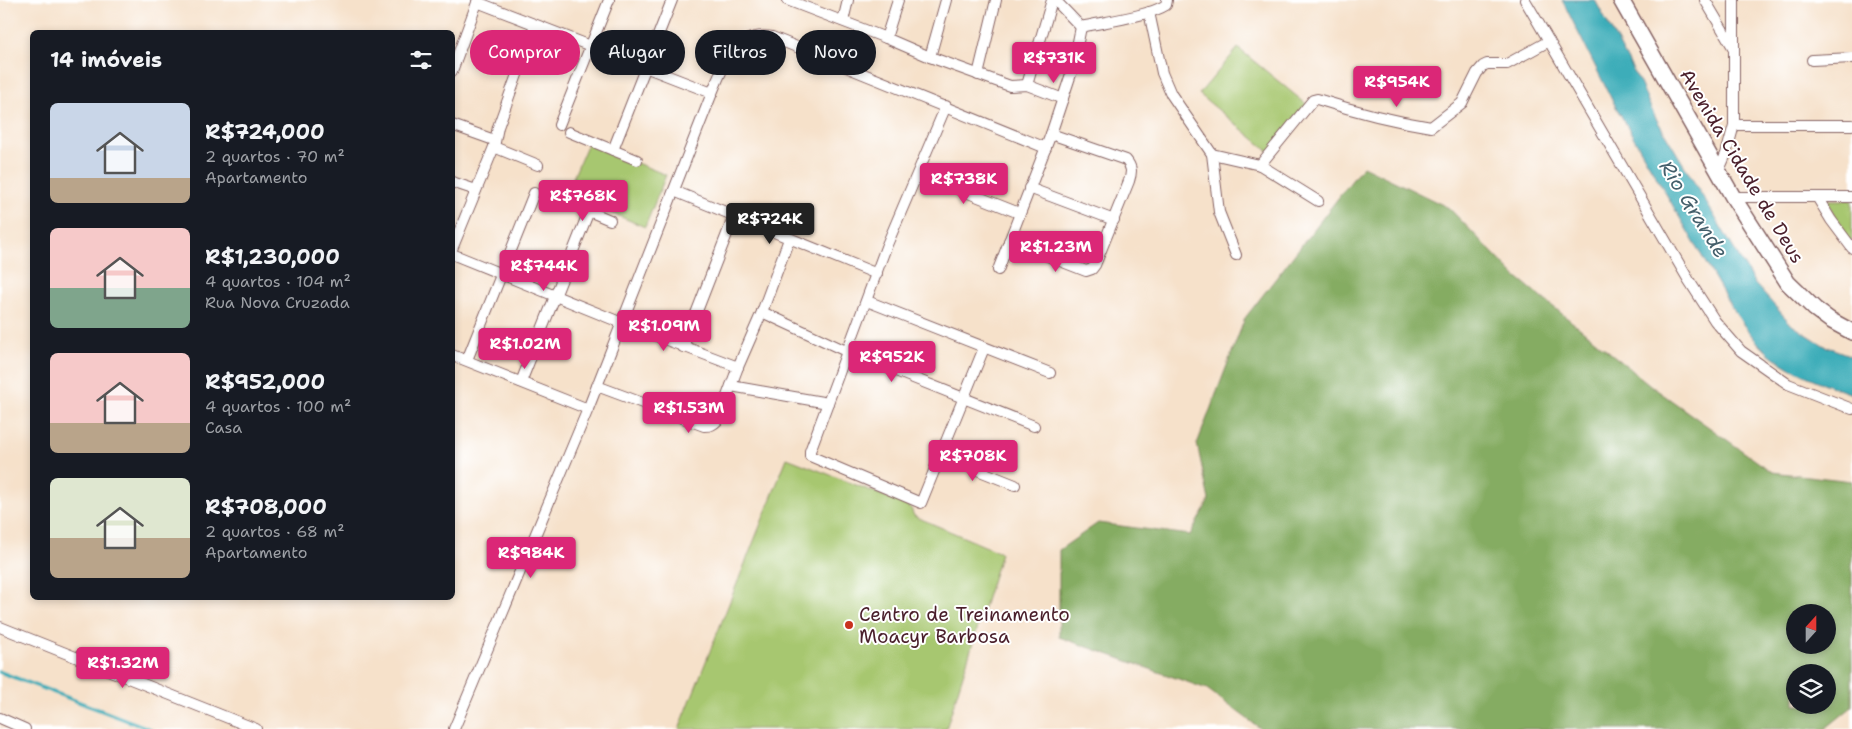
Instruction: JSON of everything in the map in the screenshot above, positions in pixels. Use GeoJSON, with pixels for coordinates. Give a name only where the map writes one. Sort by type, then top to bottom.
{"type":"FeatureCollection","features":[{"type":"Feature","properties":{"kind":"street"},"geometry":{"type":"LineString","coordinates":[[598,30],[609,0]]}},
{"type":"Feature","properties":{"kind":"street"},"geometry":{"type":"LineString","coordinates":[[661,30],[672,0]]}},
{"type":"Feature","properties":{"kind":"street"},"geometry":{"type":"LineString","coordinates":[[787,0],[800,2],[930,57],[978,75],[1010,86],[1027,85],[1062,99]]}},
{"type":"Feature","properties":{"kind":"street"},"geometry":{"type":"LineString","coordinates":[[843,21],[848,0]]}},
{"type":"Feature","properties":{"kind":"street"},"geometry":{"type":"LineString","coordinates":[[886,38],[898,0]]}},
{"type":"Feature","properties":{"kind":"street"},"geometry":{"type":"LineString","coordinates":[[930,57],[946,0]]}},
{"type":"Feature","properties":{"kind":"street"},"geometry":{"type":"LineString","coordinates":[[978,75],[996,0]]}},
{"type":"Feature","properties":{"kind":"street"},"geometry":{"type":"LineString","coordinates":[[1027,85],[1054,0],[1081,27]]}},
{"type":"Feature","properties":{"kind":"street"},"geometry":{"type":"LineString","coordinates":[[1525,0],[1688,279],[1715,321],[1740,351],[1781,380],[1818,397],[1852,409]]}},
{"type":"Feature","properties":{"kind":"street","name":"Avenida Cidade de Deus"},"geometry":{"type":"LineString","coordinates":[[1621,0],[1733,197],[1788,283],[1815,309],[1852,332]]}},
{"type":"Feature","properties":{"kind":"street"},"geometry":{"type":"LineString","coordinates":[[1705,0],[1734,49]]}},
{"type":"Feature","properties":{"kind":"street"},"geometry":{"type":"LineString","coordinates":[[1719,170],[1726,154],[1734,125],[1734,0]]}},
{"type":"Feature","properties":{"kind":"street"},"geometry":{"type":"LineString","coordinates":[[455,63],[477,1],[590,47]]}},
{"type":"Feature","properties":{"kind":"street"},"geometry":{"type":"LineString","coordinates":[[1081,27],[1149,12],[1164,7],[1167,2]]}},
{"type":"Feature","properties":{"kind":"street"},"geometry":{"type":"LineString","coordinates":[[1149,12],[1162,73],[1171,94],[1212,154],[1218,212],[1236,255]]}},
{"type":"Feature","properties":{"kind":"street"},"geometry":{"type":"LineString","coordinates":[[455,241],[494,143],[535,25]]}},
{"type":"Feature","properties":{"kind":"street"},"geometry":{"type":"LineString","coordinates":[[998,270],[1051,134],[1072,71],[1081,27]]}},
{"type":"Feature","properties":{"kind":"street"},"geometry":{"type":"LineString","coordinates":[[454,729],[588,409],[712,93],[734,49],[750,38],[761,35],[772,37],[1046,148]]}},
{"type":"Feature","properties":{"kind":"street"},"geometry":{"type":"LineString","coordinates":[[1260,165],[1313,100],[1317,99],[1408,124],[1431,127],[1462,103],[1477,73],[1483,66],[1488,64],[1507,64],[1549,40]]}},
{"type":"Feature","properties":{"kind":"street"},"geometry":{"type":"LineString","coordinates":[[559,124],[590,49]]}},
{"type":"Feature","properties":{"kind":"street"},"geometry":{"type":"LineString","coordinates":[[1812,60],[1852,58]]}},
{"type":"Feature","properties":{"kind":"street"},"geometry":{"type":"LineString","coordinates":[[614,150],[643,75]]}},
{"type":"Feature","properties":{"kind":"street"},"geometry":{"type":"LineString","coordinates":[[664,75],[712,93]]}},
{"type":"Feature","properties":{"kind":"street"},"geometry":{"type":"LineString","coordinates":[[946,106],[877,274],[810,451],[810,456],[921,502],[984,348]]}},
{"type":"Feature","properties":{"kind":"street"},"geometry":{"type":"LineString","coordinates":[[1734,125],[1852,125]]}},
{"type":"Feature","properties":{"kind":"street"},"geometry":{"type":"LineString","coordinates":[[455,126],[538,165]]}},
{"type":"Feature","properties":{"kind":"street"},"geometry":{"type":"LineString","coordinates":[[568,132],[638,160]]}},
{"type":"Feature","properties":{"kind":"street"},"geometry":{"type":"LineString","coordinates":[[1009,242],[1086,271],[1092,269],[1130,181],[1132,173],[1126,160],[1051,134]]}},
{"type":"Feature","properties":{"kind":"street"},"geometry":{"type":"LineString","coordinates":[[1212,154],[1260,165],[1318,200]]}},
{"type":"Feature","properties":{"kind":"street"},"geometry":{"type":"LineString","coordinates":[[918,173],[1019,213]]}},
{"type":"Feature","properties":{"kind":"street"},"geometry":{"type":"LineString","coordinates":[[455,183],[476,190]]}},
{"type":"Feature","properties":{"kind":"street"},"geometry":{"type":"LineString","coordinates":[[1029,188],[1114,220]]}},
{"type":"Feature","properties":{"kind":"street"},"geometry":{"type":"LineString","coordinates":[[674,191],[877,274]]}},
{"type":"Feature","properties":{"kind":"street"},"geometry":{"type":"LineString","coordinates":[[467,360],[534,193]]}},
{"type":"Feature","properties":{"kind":"street"},"geometry":{"type":"LineString","coordinates":[[1733,197],[1852,197]]}},
{"type":"Feature","properties":{"kind":"street"},"geometry":{"type":"LineString","coordinates":[[1817,197],[1835,227],[1852,248]]}},
{"type":"Feature","properties":{"kind":"street"},"geometry":{"type":"LineString","coordinates":[[565,202],[610,220]]}},
{"type":"Feature","properties":{"kind":"street"},"geometry":{"type":"LineString","coordinates":[[521,382],[589,211]]}},
{"type":"Feature","properties":{"kind":"street"},"geometry":{"type":"LineString","coordinates":[[683,346],[734,216]]}},
{"type":"Feature","properties":{"kind":"street"},"geometry":{"type":"LineString","coordinates":[[597,386],[704,426],[713,425],[718,420],[762,312],[789,239]]}},
{"type":"Feature","properties":{"kind":"street"},"geometry":{"type":"LineString","coordinates":[[455,255],[622,323],[738,367]]}},
{"type":"Feature","properties":{"kind":"street"},"geometry":{"type":"LineString","coordinates":[[867,301],[1050,373]]}},
{"type":"Feature","properties":{"kind":"street"},"geometry":{"type":"LineString","coordinates":[[762,312],[848,352],[1034,426]]}},
{"type":"Feature","properties":{"kind":"street"},"geometry":{"type":"LineString","coordinates":[[455,356],[588,409]]}},
{"type":"Feature","properties":{"kind":"street"},"geometry":{"type":"LineString","coordinates":[[731,386],[828,403]]}},
{"type":"Feature","properties":{"kind":"street"},"geometry":{"type":"LineString","coordinates":[[940,455],[1015,485]]}},
{"type":"Feature","properties":{"kind":"street"},"geometry":{"type":"LineString","coordinates":[[0,627],[256,729]]}},
{"type":"Feature","properties":{"kind":"street"},"geometry":{"type":"LineString","coordinates":[[0,718],[25,729]]}},
{"type":"Feature","properties":{"kind":"green space"},"geometry":{"type":"Polygon","coordinates":[[[1238,48],[1311,108],[1272,154],[1199,94],[1238,48]]]}},
{"type":"Feature","properties":{"kind":"green space"},"geometry":{"type":"Polygon","coordinates":[[[588,143],[666,175],[645,227],[566,194],[588,143]]]}},
{"type":"Feature","properties":{"kind":"green space"},"geometry":{"type":"Polygon","coordinates":[[[1363,166],[1449,208],[1515,276],[1654,388],[1772,472],[1852,481],[1852,707],[1825,729],[1261,729],[1207,689],[1059,637],[1059,550],[1098,523],[1190,535],[1209,500],[1197,444],[1245,318],[1363,166]]]}},
{"type":"Feature","properties":{"kind":"green space"},"geometry":{"type":"Polygon","coordinates":[[[1827,200],[1852,200],[1852,241],[1846,239],[1827,200]]]}},
{"type":"Feature","properties":{"kind":"green space","name":"Centro de Treinamento Moacyr Barbosa"},"geometry":{"type":"Polygon","coordinates":[[[787,458],[910,506],[914,516],[1001,553],[946,729],[679,729],[787,458]]]}},
{"type":"Feature","properties":{"kind":"water","name":"Rio Grande"},"geometry":{"type":"Polygon","coordinates":[[[1562,0],[1595,0],[1640,83],[1654,115],[1755,284],[1792,325],[1825,346],[1852,356],[1852,394],[1810,378],[1781,362],[1760,345],[1744,326],[1612,100],[1562,0]]]}},
{"type":"Feature","properties":{"kind":"waterway"},"geometry":{"type":"LineString","coordinates":[[0,672],[150,729]]}},
{"type":"Feature","properties":{"kind":"place","name":"Centro de Treinamento Moacyr Barbosa"},"geometry":{"type":"Point","coordinates":[849,625]}}]}
